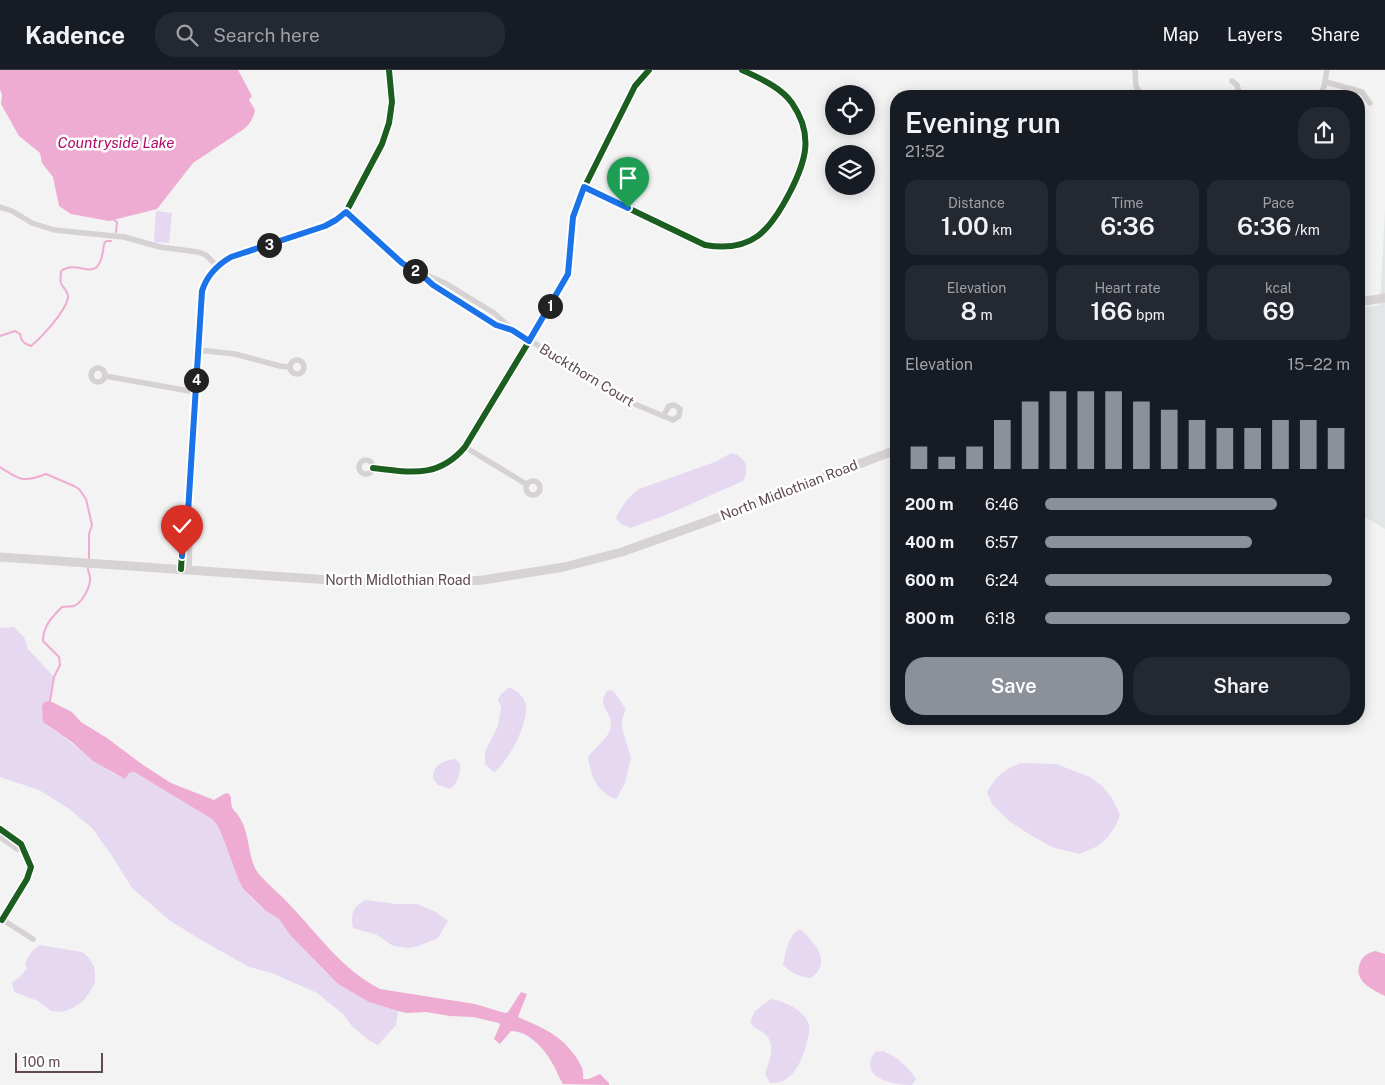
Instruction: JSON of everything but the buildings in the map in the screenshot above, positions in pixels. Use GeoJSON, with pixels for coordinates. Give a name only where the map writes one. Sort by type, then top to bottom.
{"type":"FeatureCollection","features":[{"type":"Feature","properties":{"kind":"main road"},"geometry":{"type":"LineString","coordinates":[[1365,301],[1385,298]]}},
{"type":"Feature","properties":{"kind":"main road","name":"North Midlothian Road"},"geometry":{"type":"LineString","coordinates":[[0,557],[358,582],[452,582],[508,576],[564,567],[622,552],[890,452]]}},
{"type":"Feature","properties":{"kind":"street"},"geometry":{"type":"LineString","coordinates":[[185,569],[183,534],[187,528],[202,291],[210,274],[217,266],[231,257],[325,226],[346,212],[382,144],[390,123],[392,102],[389,70]]}},
{"type":"Feature","properties":{"kind":"street"},"geometry":{"type":"LineString","coordinates":[[373,468],[400,471],[435,470],[451,461],[465,447],[568,274],[573,217],[584,187],[635,86],[649,70]]}},
{"type":"Feature","properties":{"kind":"street"},"geometry":{"type":"LineString","coordinates":[[1135,70],[1138,90]]}},
{"type":"Feature","properties":{"kind":"street"},"geometry":{"type":"LineString","coordinates":[[1322,90],[1326,82],[1327,70]]}},
{"type":"Feature","properties":{"kind":"street"},"geometry":{"type":"LineString","coordinates":[[584,187],[705,244],[718,247],[732,247],[749,241],[760,234],[778,216],[798,177],[805,158],[806,140],[801,118],[787,97],[746,71]]}},
{"type":"Feature","properties":{"kind":"street"},"geometry":{"type":"LineString","coordinates":[[1232,81],[1238,85],[1239,90]]}},
{"type":"Feature","properties":{"kind":"street"},"geometry":{"type":"LineString","coordinates":[[1326,82],[1355,90]]}},
{"type":"Feature","properties":{"kind":"street"},"geometry":{"type":"LineString","coordinates":[[1365,96],[1370,103]]}},
{"type":"Feature","properties":{"kind":"street"},"geometry":{"type":"LineString","coordinates":[[0,207],[12,211],[44,228],[132,238],[160,247],[198,252],[206,255],[217,266]]}},
{"type":"Feature","properties":{"kind":"street","name":"Buckthorn Court"},"geometry":{"type":"LineString","coordinates":[[346,212],[402,263],[423,276],[426,275],[445,283],[497,315],[512,330],[529,341],[632,403],[663,416]]}},
{"type":"Feature","properties":{"kind":"street"},"geometry":{"type":"LineString","coordinates":[[198,350],[235,354],[289,367]]}},
{"type":"Feature","properties":{"kind":"street"},"geometry":{"type":"LineString","coordinates":[[105,376],[196,392]]}},
{"type":"Feature","properties":{"kind":"street"},"geometry":{"type":"LineString","coordinates":[[465,447],[526,484]]}},
{"type":"Feature","properties":{"kind":"street"},"geometry":{"type":"LineString","coordinates":[[0,829],[18,841],[31,865],[30,873],[1,919],[33,939]]}},
{"type":"Feature","properties":{"kind":"street"},"geometry":{"type":"LineString","coordinates":[[0,837],[17,849],[24,850]]}},
{"type":"Feature","properties":{"kind":"shaded area"},"geometry":{"type":"Polygon","coordinates":[[[156,211],[172,213],[169,243],[154,242],[156,211]]]}},
{"type":"Feature","properties":{"kind":"shaded area"},"geometry":{"type":"Polygon","coordinates":[[[1385,212],[1385,529],[1365,517],[1365,308],[1380,305],[1385,212]]]}},
{"type":"Feature","properties":{"kind":"shaded area"},"geometry":{"type":"Polygon","coordinates":[[[731,453],[740,457],[745,464],[746,472],[743,481],[666,515],[630,528],[621,524],[616,518],[626,502],[639,489],[715,462],[731,453]]]}},
{"type":"Feature","properties":{"kind":"shaded area"},"geometry":{"type":"Polygon","coordinates":[[[14,627],[24,637],[28,649],[54,677],[50,701],[44,702],[49,727],[115,774],[125,779],[129,773],[134,772],[212,819],[218,826],[239,881],[251,898],[279,919],[290,935],[338,984],[369,1002],[398,1011],[396,1025],[378,1045],[367,1039],[352,1026],[343,1014],[317,993],[272,973],[249,967],[169,920],[132,888],[92,828],[68,808],[39,790],[0,777],[0,628],[14,627]]]}},
{"type":"Feature","properties":{"kind":"shaded area"},"geometry":{"type":"Polygon","coordinates":[[[509,687],[518,692],[524,700],[526,715],[524,724],[511,752],[494,772],[485,764],[485,752],[498,726],[501,707],[498,700],[501,694],[509,687]]]}},
{"type":"Feature","properties":{"kind":"shaded area"},"geometry":{"type":"Polygon","coordinates":[[[611,690],[626,709],[622,720],[622,728],[631,758],[625,783],[615,799],[598,787],[588,757],[606,738],[610,729],[610,719],[603,701],[607,691],[611,690]]]}},
{"type":"Feature","properties":{"kind":"shaded area"},"geometry":{"type":"Polygon","coordinates":[[[455,759],[460,764],[457,782],[450,789],[438,785],[433,779],[434,770],[439,764],[455,759]]]}},
{"type":"Feature","properties":{"kind":"shaded area"},"geometry":{"type":"Polygon","coordinates":[[[1021,763],[1056,764],[1090,777],[1102,786],[1112,798],[1120,815],[1108,837],[1098,846],[1080,854],[1054,848],[1009,821],[992,804],[987,792],[1001,774],[1021,763]]]}},
{"type":"Feature","properties":{"kind":"shaded area"},"geometry":{"type":"Polygon","coordinates":[[[365,900],[396,904],[417,904],[436,912],[448,921],[438,938],[409,948],[393,946],[377,935],[353,928],[353,911],[365,900]]]}},
{"type":"Feature","properties":{"kind":"shaded area"},"geometry":{"type":"Polygon","coordinates":[[[800,929],[816,946],[821,959],[821,966],[811,978],[796,974],[783,965],[790,940],[800,929]]]}},
{"type":"Feature","properties":{"kind":"shaded area"},"geometry":{"type":"Polygon","coordinates":[[[40,945],[82,952],[94,966],[95,983],[83,1001],[73,1008],[61,1012],[51,1011],[38,1001],[14,992],[12,982],[20,977],[27,968],[25,963],[33,951],[40,945]]]}},
{"type":"Feature","properties":{"kind":"shaded area"},"geometry":{"type":"Polygon","coordinates":[[[771,999],[786,1003],[800,1012],[807,1020],[809,1030],[804,1052],[798,1065],[790,1076],[778,1083],[770,1083],[765,1074],[771,1054],[769,1039],[753,1027],[750,1022],[755,1011],[771,999]]]}},
{"type":"Feature","properties":{"kind":"shaded area"},"geometry":{"type":"Polygon","coordinates":[[[883,1051],[898,1059],[909,1070],[916,1079],[912,1085],[896,1084],[874,1074],[871,1068],[871,1061],[875,1052],[883,1051]]]}},
{"type":"Feature","properties":{"kind":"water","name":"Countryside Lake"},"geometry":{"type":"Polygon","coordinates":[[[0,70],[238,70],[252,96],[249,100],[255,110],[254,115],[244,129],[193,163],[157,209],[109,221],[71,214],[59,206],[53,177],[42,163],[40,153],[19,136],[1,104],[0,70]]]}},
{"type":"Feature","properties":{"kind":"water"},"geometry":{"type":"Polygon","coordinates":[[[50,701],[72,712],[81,722],[171,783],[214,800],[228,793],[231,797],[233,808],[244,825],[251,856],[257,872],[353,972],[366,981],[380,989],[475,1004],[505,1013],[508,1012],[521,992],[527,994],[518,1017],[543,1028],[564,1043],[581,1065],[583,1079],[589,1079],[600,1074],[609,1085],[563,1084],[547,1054],[525,1034],[511,1031],[500,1044],[494,1039],[500,1025],[499,1023],[473,1017],[398,1011],[369,1002],[338,984],[290,935],[279,919],[266,911],[244,890],[218,826],[212,819],[134,772],[129,773],[125,779],[93,761],[73,743],[43,722],[42,707],[44,702],[50,701]]]}},
{"type":"Feature","properties":{"kind":"water"},"geometry":{"type":"Polygon","coordinates":[[[1375,951],[1385,954],[1385,996],[1366,985],[1358,972],[1363,958],[1375,951]]]}},
{"type":"Feature","properties":{"kind":"waterway"},"geometry":{"type":"LineString","coordinates":[[114,220],[117,222],[116,232]]}},
{"type":"Feature","properties":{"kind":"waterway"},"geometry":{"type":"LineString","coordinates":[[0,336],[15,331],[20,334],[23,342],[31,346],[52,324],[66,304],[68,296],[61,283],[61,271],[75,267],[88,270],[93,269],[98,266],[102,258],[104,244],[106,241],[111,241]]}},
{"type":"Feature","properties":{"kind":"waterway"},"geometry":{"type":"LineString","coordinates":[[0,467],[22,479],[32,479],[46,474],[79,489],[86,499],[92,525],[89,534],[89,559]]}},
{"type":"Feature","properties":{"kind":"waterway"},"geometry":{"type":"LineString","coordinates":[[50,701],[54,677],[60,665],[59,657],[43,641],[43,636],[46,626],[62,607],[74,606],[83,598],[90,581],[88,566]]}},
{"type":"Feature","properties":{"kind":"cycle path"},"geometry":{"type":"LineString","coordinates":[[181,569],[183,534],[187,528],[200,311],[207,279],[216,267],[231,257],[325,226],[346,212],[382,144],[389,123],[392,102],[389,70]]}},
{"type":"Feature","properties":{"kind":"cycle path"},"geometry":{"type":"LineString","coordinates":[[373,468],[411,472],[434,469],[455,457],[465,447],[565,282],[569,266],[573,217],[580,196],[635,86],[649,70]]}},
{"type":"Feature","properties":{"kind":"cycle path"},"geometry":{"type":"LineString","coordinates":[[584,187],[705,245],[735,246],[758,236],[775,218],[796,181],[803,159],[805,137],[799,115],[787,97],[769,83],[742,70]]}},
{"type":"Feature","properties":{"kind":"cycle path"},"geometry":{"type":"LineString","coordinates":[[0,829],[21,844],[31,867],[27,879],[2,920]]}},
{"type":"Feature","properties":{"kind":"route"},"geometry":{"type":"LineString","coordinates":[[182,556],[183,534],[187,528],[202,291],[210,274],[223,262],[231,257],[325,226],[346,212],[402,263],[423,276],[433,285],[496,325],[512,330],[529,341],[568,274],[573,217],[584,187],[628,208]]}}]}
